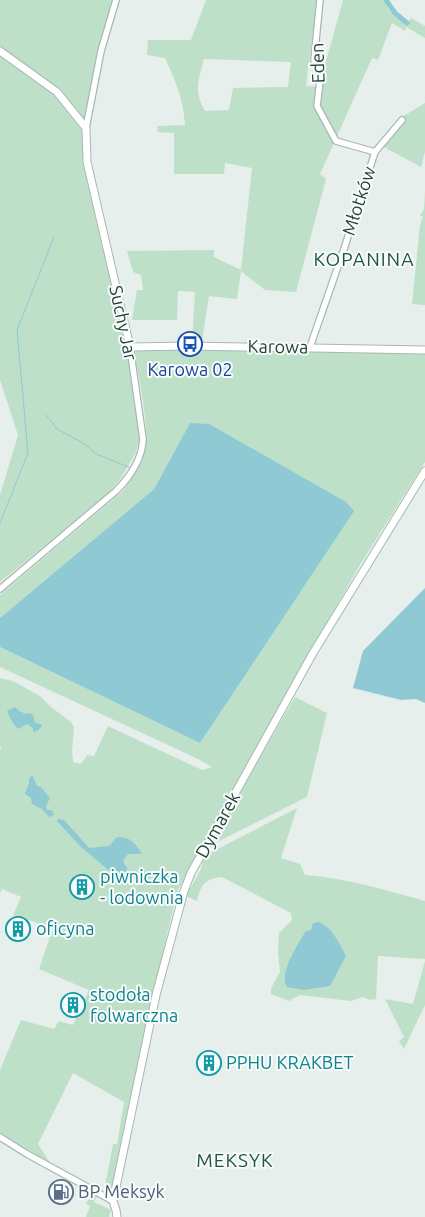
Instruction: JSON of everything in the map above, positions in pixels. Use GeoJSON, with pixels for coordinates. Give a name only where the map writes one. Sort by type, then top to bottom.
{"type":"FeatureCollection","features":[{"type":"Feature","properties":{"kind":"street","name":"Suchy Jar"},"geometry":{"type":"LineString","coordinates":[[0,589],[116,491],[136,465],[141,452],[143,439],[130,348],[87,162],[86,128],[101,51],[116,0]]}},
{"type":"Feature","properties":{"kind":"street","name":"Eden"},"geometry":{"type":"LineString","coordinates":[[320,0],[314,60],[321,72],[317,106],[336,141],[375,152]]}},
{"type":"Feature","properties":{"kind":"street"},"geometry":{"type":"LineString","coordinates":[[0,51],[57,92],[86,128]]}},
{"type":"Feature","properties":{"kind":"street","name":"Młotków"},"geometry":{"type":"LineString","coordinates":[[310,347],[375,152],[402,120]]}},
{"type":"Feature","properties":{"kind":"street","name":"Karowa"},"geometry":{"type":"LineString","coordinates":[[130,348],[182,346],[425,350]]}},
{"type":"Feature","properties":{"kind":"street","name":"Dymarek"},"geometry":{"type":"LineString","coordinates":[[117,1217],[112,1201],[156,995],[184,891],[191,873],[313,653],[425,471]]}},
{"type":"Feature","properties":{"kind":"street"},"geometry":{"type":"LineString","coordinates":[[0,1137],[112,1201]]}},
{"type":"Feature","properties":{"kind":"green space"},"geometry":{"type":"Polygon","coordinates":[[[0,0],[114,0],[85,121],[61,93],[42,76],[0,48],[0,0]]]}},
{"type":"Feature","properties":{"kind":"green space"},"geometry":{"type":"Polygon","coordinates":[[[206,0],[317,0],[306,86],[322,87],[325,65],[343,0],[384,0],[389,10],[406,26],[411,18],[425,26],[425,38],[406,27],[405,31],[392,23],[378,60],[372,58],[320,174],[326,179],[296,292],[265,290],[241,271],[237,299],[209,296],[202,341],[192,342],[195,292],[178,291],[177,320],[132,320],[137,290],[143,290],[141,275],[133,272],[127,251],[214,250],[214,257],[241,270],[252,168],[225,163],[224,174],[174,174],[174,133],[158,132],[157,126],[185,125],[184,115],[178,90],[165,58],[147,55],[148,40],[191,40],[206,0]],[[204,59],[198,85],[201,104],[205,111],[229,110],[233,88],[288,87],[291,62],[204,59]]]}},
{"type":"Feature","properties":{"kind":"green space"},"geometry":{"type":"Polygon","coordinates":[[[0,54],[54,94],[81,127],[130,368],[140,439],[135,454],[121,478],[107,495],[0,582],[0,495],[18,435],[0,380],[0,54]]]}},
{"type":"Feature","properties":{"kind":"green space"},"geometry":{"type":"Polygon","coordinates":[[[425,103],[425,152],[421,167],[382,146],[402,117],[425,103]]]}},
{"type":"Feature","properties":{"kind":"green space"},"geometry":{"type":"Polygon","coordinates":[[[425,192],[424,305],[412,304],[420,225],[423,216],[420,216],[424,209],[425,192]]]}},
{"type":"Feature","properties":{"kind":"green space"},"geometry":{"type":"Polygon","coordinates":[[[134,350],[425,353],[425,462],[358,568],[178,890],[112,1192],[108,1195],[104,1191],[113,1144],[117,1144],[124,1102],[73,1073],[38,1144],[51,1164],[0,1132],[0,1070],[21,1020],[54,1029],[59,1021],[73,1025],[89,990],[39,969],[53,928],[13,915],[21,897],[2,889],[0,893],[0,749],[2,748],[0,746],[0,678],[13,681],[40,696],[71,722],[74,727],[73,762],[81,764],[87,755],[94,756],[108,726],[202,770],[212,767],[0,667],[0,647],[200,743],[353,511],[190,423],[154,489],[0,618],[0,595],[123,491],[144,456],[146,428],[134,350]]]}},
{"type":"Feature","properties":{"kind":"green space"},"geometry":{"type":"Polygon","coordinates":[[[295,697],[327,713],[307,797],[209,846],[295,697]]]}},
{"type":"Feature","properties":{"kind":"green space"},"geometry":{"type":"Polygon","coordinates":[[[297,808],[281,858],[300,864],[305,875],[351,882],[425,901],[425,959],[378,956],[376,999],[370,1000],[363,997],[351,1001],[300,995],[289,1001],[271,994],[271,988],[280,972],[278,953],[279,933],[292,920],[291,913],[222,877],[207,881],[200,891],[197,901],[186,896],[201,869],[204,856],[297,808]]]}},
{"type":"Feature","properties":{"kind":"green space"},"geometry":{"type":"Polygon","coordinates":[[[425,961],[425,1005],[404,1049],[399,1041],[404,1037],[385,999],[413,1004],[425,961]]]}},
{"type":"Feature","properties":{"kind":"green space"},"geometry":{"type":"Polygon","coordinates":[[[95,1195],[98,1198],[94,1202],[111,1210],[109,1217],[86,1217],[90,1206],[86,1204],[95,1195]]]}},
{"type":"Feature","properties":{"kind":"water"},"geometry":{"type":"Polygon","coordinates":[[[190,423],[209,424],[346,502],[354,511],[200,743],[0,647],[0,618],[154,489],[190,423]]]}},
{"type":"Feature","properties":{"kind":"water"},"geometry":{"type":"Polygon","coordinates":[[[425,588],[425,703],[416,699],[401,700],[353,688],[363,651],[425,588]]]}},
{"type":"Feature","properties":{"kind":"water"},"geometry":{"type":"Polygon","coordinates":[[[15,707],[19,711],[33,715],[35,723],[42,726],[33,732],[33,728],[27,724],[18,729],[7,711],[15,707]]]}},
{"type":"Feature","properties":{"kind":"water"},"geometry":{"type":"Polygon","coordinates":[[[32,775],[37,786],[41,787],[50,798],[46,806],[47,810],[52,810],[54,815],[49,817],[42,809],[32,804],[31,798],[25,794],[32,775]]]}},
{"type":"Feature","properties":{"kind":"water"},"geometry":{"type":"Polygon","coordinates":[[[58,819],[64,820],[89,848],[109,846],[117,837],[122,837],[132,841],[142,854],[128,854],[123,861],[127,868],[126,877],[123,880],[119,879],[80,846],[57,821],[58,819]]]}},
{"type":"Feature","properties":{"kind":"water"},"geometry":{"type":"Polygon","coordinates":[[[319,922],[332,932],[346,956],[330,986],[304,990],[287,987],[285,974],[290,958],[306,931],[311,930],[313,923],[319,922]]]}},
{"type":"Feature","properties":{"kind":"waterway"},"geometry":{"type":"LineString","coordinates":[[386,0],[395,13],[407,23]]}},
{"type":"Feature","properties":{"kind":"waterway"},"geometry":{"type":"LineString","coordinates":[[0,523],[28,453],[17,330],[54,237]]}},
{"type":"Feature","properties":{"kind":"waterway"},"geometry":{"type":"LineString","coordinates":[[46,415],[57,429],[85,444],[96,454],[131,468]]}},
{"type":"Feature","properties":{"kind":"place","name":"Karowa 02"},"geometry":{"type":"Point","coordinates":[190,344]}},
{"type":"Feature","properties":{"kind":"place","name":"piwniczka - lodownia"},"geometry":{"type":"Point","coordinates":[82,887]}},
{"type":"Feature","properties":{"kind":"place","name":"oficyna"},"geometry":{"type":"Point","coordinates":[18,929]}},
{"type":"Feature","properties":{"kind":"place","name":"stodoła folwarczna"},"geometry":{"type":"Point","coordinates":[73,1005]}},
{"type":"Feature","properties":{"kind":"place","name":"PPHU KRAKBET"},"geometry":{"type":"Point","coordinates":[209,1063]}},
{"type":"Feature","properties":{"kind":"place","name":"BP Meksyk"},"geometry":{"type":"Point","coordinates":[61,1192]}},
{"type":"Feature","properties":{"kind":"district","name":"KOPANINA"},"geometry":{"type":"Point","coordinates":[364,259]}},
{"type":"Feature","properties":{"kind":"district","name":"MEKSYK"},"geometry":{"type":"Point","coordinates":[235,1160]}}]}
